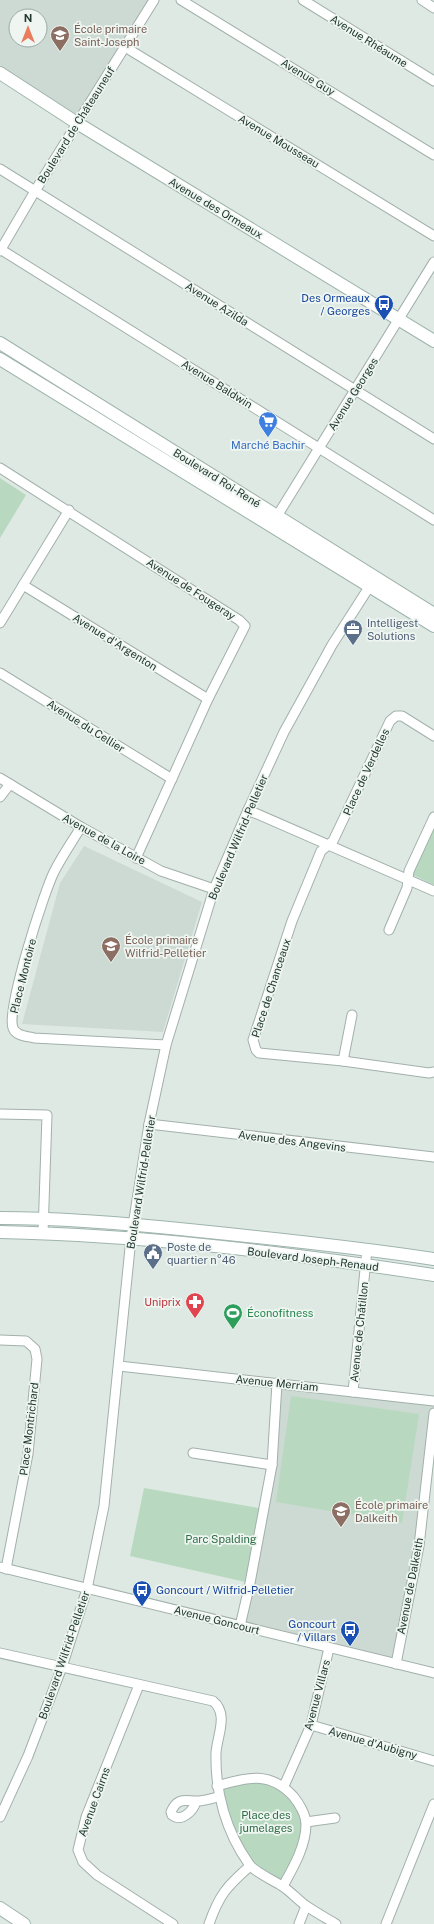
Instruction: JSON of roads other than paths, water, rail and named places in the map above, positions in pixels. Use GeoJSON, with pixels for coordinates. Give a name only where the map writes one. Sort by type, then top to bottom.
{"type":"FeatureCollection","features":[{"type":"Feature","properties":{"kind":"street","name":"Boulevard de Châteauneuf"},"geometry":{"type":"LineString","coordinates":[[0,250],[154,0]]}},
{"type":"Feature","properties":{"kind":"street","name":"Avenue Guy"},"geometry":{"type":"LineString","coordinates":[[181,0],[434,154]]}},
{"type":"Feature","properties":{"kind":"street","name":"Avenue Rhéaume"},"geometry":{"type":"LineString","coordinates":[[303,0],[434,81]]}},
{"type":"Feature","properties":{"kind":"street"},"geometry":{"type":"LineString","coordinates":[[422,0],[434,8]]}},
{"type":"Feature","properties":{"kind":"street","name":"Avenue Mousseau"},"geometry":{"type":"LineString","coordinates":[[124,47],[434,236]]}},
{"type":"Feature","properties":{"kind":"street","name":"Avenue des Ormeaux"},"geometry":{"type":"LineString","coordinates":[[0,73],[77,123],[434,341]]}},
{"type":"Feature","properties":{"kind":"street","name":"Avenue Azilda"},"geometry":{"type":"LineString","coordinates":[[0,170],[434,439]]}},
{"type":"Feature","properties":{"kind":"street","name":"Avenue Baldwin"},"geometry":{"type":"LineString","coordinates":[[0,250],[434,520]]}},
{"type":"Feature","properties":{"kind":"street","name":"Avenue Georges"},"geometry":{"type":"LineString","coordinates":[[272,526],[434,262]]}},
{"type":"Feature","properties":{"kind":"street","name":"Boulevard Roi-René"},"geometry":{"type":"LineString","coordinates":[[0,343],[278,515],[434,626]]}},
{"type":"Feature","properties":{"kind":"street","name":"Boulevard Roi-René"},"geometry":{"type":"LineString","coordinates":[[0,359],[272,526],[434,614]]}},
{"type":"Feature","properties":{"kind":"street","name":"Avenue de Fougeray"},"geometry":{"type":"LineString","coordinates":[[0,468],[69,510],[239,620],[245,626],[208,699],[136,858]]}},
{"type":"Feature","properties":{"kind":"street"},"geometry":{"type":"LineString","coordinates":[[0,623],[69,510]]}},
{"type":"Feature","properties":{"kind":"street","name":"Boulevard Wilfrid-Pelletier"},"geometry":{"type":"LineString","coordinates":[[0,1817],[28,1756],[62,1667],[87,1589],[104,1506],[134,1224],[150,1124],[166,1045],[214,889],[248,810],[292,719],[332,645],[373,582]]}},
{"type":"Feature","properties":{"kind":"street","name":"Avenue d'Argenton"},"geometry":{"type":"LineString","coordinates":[[23,584],[208,699]]}},
{"type":"Feature","properties":{"kind":"street","name":"Avenue du Cellier"},"geometry":{"type":"LineString","coordinates":[[0,673],[172,779]]}},
{"type":"Feature","properties":{"kind":"street","name":"Place de Verdelles"},"geometry":{"type":"LineString","coordinates":[[328,845],[333,841],[390,721],[396,716],[402,716],[434,736]]}},
{"type":"Feature","properties":{"kind":"street","name":"Avenue de la Loire"},"geometry":{"type":"LineString","coordinates":[[0,778],[81,827],[161,871],[214,889]]}},
{"type":"Feature","properties":{"kind":"street"},"geometry":{"type":"LineString","coordinates":[[0,797],[10,784]]}},
{"type":"Feature","properties":{"kind":"street"},"geometry":{"type":"LineString","coordinates":[[248,810],[434,891]]}},
{"type":"Feature","properties":{"kind":"street"},"geometry":{"type":"LineString","coordinates":[[389,930],[407,888],[408,871],[434,817]]}},
{"type":"Feature","properties":{"kind":"street","name":"Place Montoire"},"geometry":{"type":"LineString","coordinates":[[81,827],[54,872],[40,912],[16,996],[12,1015],[13,1028],[20,1035],[34,1038],[166,1045]]}},
{"type":"Feature","properties":{"kind":"street","name":"Place de Chanceaux"},"geometry":{"type":"LineString","coordinates":[[328,845],[322,851],[292,921],[253,1040],[256,1050],[259,1053],[343,1061],[429,1073],[434,1072]]}},
{"type":"Feature","properties":{"kind":"street"},"geometry":{"type":"LineString","coordinates":[[343,1061],[352,1015]]}},
{"type":"Feature","properties":{"kind":"street"},"geometry":{"type":"LineString","coordinates":[[0,1114],[47,1114],[42,1218],[43,1233]]}},
{"type":"Feature","properties":{"kind":"street","name":"Avenue des Angevins"},"geometry":{"type":"LineString","coordinates":[[150,1124],[434,1157]]}},
{"type":"Feature","properties":{"kind":"street","name":"Boulevard Joseph-Renaud"},"geometry":{"type":"LineString","coordinates":[[0,1218],[42,1218],[134,1224],[280,1238],[434,1259]]}},
{"type":"Feature","properties":{"kind":"street"},"geometry":{"type":"LineString","coordinates":[[198,1245],[200,1231]]}},
{"type":"Feature","properties":{"kind":"street","name":"Boulevard Joseph-Renaud"},"geometry":{"type":"LineString","coordinates":[[0,1232],[132,1238],[279,1254],[434,1275]]}},
{"type":"Feature","properties":{"kind":"street"},"geometry":{"type":"LineString","coordinates":[[279,1254],[280,1238]]}},
{"type":"Feature","properties":{"kind":"street","name":"Avenue de Châtillon"},"geometry":{"type":"LineString","coordinates":[[353,1392],[367,1249]]}},
{"type":"Feature","properties":{"kind":"street","name":"Place Montrichard"},"geometry":{"type":"LineString","coordinates":[[0,1340],[26,1341],[35,1349],[37,1359],[28,1454],[3,1568]]}},
{"type":"Feature","properties":{"kind":"street","name":"Avenue Merriam"},"geometry":{"type":"LineString","coordinates":[[119,1366],[434,1401]]}},
{"type":"Feature","properties":{"kind":"street"},"geometry":{"type":"LineString","coordinates":[[240,1626],[250,1583],[272,1465],[277,1383]]}},
{"type":"Feature","properties":{"kind":"street","name":"Avenue de Dalkeith"},"geometry":{"type":"LineString","coordinates":[[396,1664],[419,1546],[432,1466],[434,1413]]}},
{"type":"Feature","properties":{"kind":"street"},"geometry":{"type":"LineString","coordinates":[[193,1453],[272,1465]]}},
{"type":"Feature","properties":{"kind":"street","name":"Avenue Goncourt"},"geometry":{"type":"LineString","coordinates":[[3,1568],[434,1673]]}},
{"type":"Feature","properties":{"kind":"street","name":"Avenue Villars"},"geometry":{"type":"LineString","coordinates":[[284,1786],[311,1725],[329,1648]]}},
{"type":"Feature","properties":{"kind":"street"},"geometry":{"type":"LineString","coordinates":[[0,1653],[213,1701],[219,1706],[221,1714],[216,1752],[219,1797],[232,1836],[250,1866],[283,1886],[306,1906],[336,1924]]}},
{"type":"Feature","properties":{"kind":"street","name":"Avenue Cairns"},"geometry":{"type":"LineString","coordinates":[[139,1685],[86,1817],[78,1850],[83,1862],[96,1875],[173,1924]]}},
{"type":"Feature","properties":{"kind":"street","name":"Avenue d'Aubigny"},"geometry":{"type":"LineString","coordinates":[[311,1725],[434,1761]]}},
{"type":"Feature","properties":{"kind":"street"},"geometry":{"type":"LineString","coordinates":[[218,1786],[244,1778],[260,1778],[284,1786],[299,1802],[306,1822],[301,1850],[293,1870],[283,1886]]}},
{"type":"Feature","properties":{"kind":"street"},"geometry":{"type":"LineString","coordinates":[[196,1801],[219,1797]]}},
{"type":"Feature","properties":{"kind":"street"},"geometry":{"type":"LineString","coordinates":[[386,1924],[434,1804]]}},
{"type":"Feature","properties":{"kind":"street"},"geometry":{"type":"LineString","coordinates":[[306,1822],[335,1818]]}},
{"type":"Feature","properties":{"kind":"street"},"geometry":{"type":"LineString","coordinates":[[209,1924],[216,1903],[231,1883],[250,1866]]}},
{"type":"Feature","properties":{"kind":"street"},"geometry":{"type":"LineString","coordinates":[[298,1924],[306,1906]]}},
{"type":"Feature","properties":{"kind":"street"},"geometry":{"type":"LineString","coordinates":[[0,1908],[24,1924]]}},
{"type":"Feature","properties":{"kind":"place","name":"École primaire Saint-Joseph"},"geometry":{"type":"Point","coordinates":[60,52]}},
{"type":"Feature","properties":{"kind":"place","name":"Des Ormeaux / Georges"},"geometry":{"type":"Point","coordinates":[384,321]}},
{"type":"Feature","properties":{"kind":"place","name":"Marché Bachir"},"geometry":{"type":"Point","coordinates":[268,438]}},
{"type":"Feature","properties":{"kind":"place","name":"Intelligest Solutions"},"geometry":{"type":"Point","coordinates":[353,646]}},
{"type":"Feature","properties":{"kind":"place","name":"École primaire Wilfrid-Pelletier"},"geometry":{"type":"Point","coordinates":[111,963]}},
{"type":"Feature","properties":{"kind":"place","name":"Poste de quartier n°46"},"geometry":{"type":"Point","coordinates":[153,1270]}},
{"type":"Feature","properties":{"kind":"place","name":"Uniprix"},"geometry":{"type":"Point","coordinates":[195,1319]}},
{"type":"Feature","properties":{"kind":"place","name":"Éconofitness"},"geometry":{"type":"Point","coordinates":[233,1330]}},
{"type":"Feature","properties":{"kind":"place","name":"École primaire Dalkeith"},"geometry":{"type":"Point","coordinates":[341,1528]}},
{"type":"Feature","properties":{"kind":"place","name":"Goncourt / Wilfrid-Pelletier"},"geometry":{"type":"Point","coordinates":[142,1607]}},
{"type":"Feature","properties":{"kind":"place","name":"Goncourt / Villars"},"geometry":{"type":"Point","coordinates":[350,1647]}},
{"type":"Feature","properties":{"kind":"park label","name":"Parc Spalding"},"geometry":{"type":"Point","coordinates":[221,1539]}},
{"type":"Feature","properties":{"kind":"park label","name":"Place des jumelages"},"geometry":{"type":"Point","coordinates":[266,1821]}}]}
